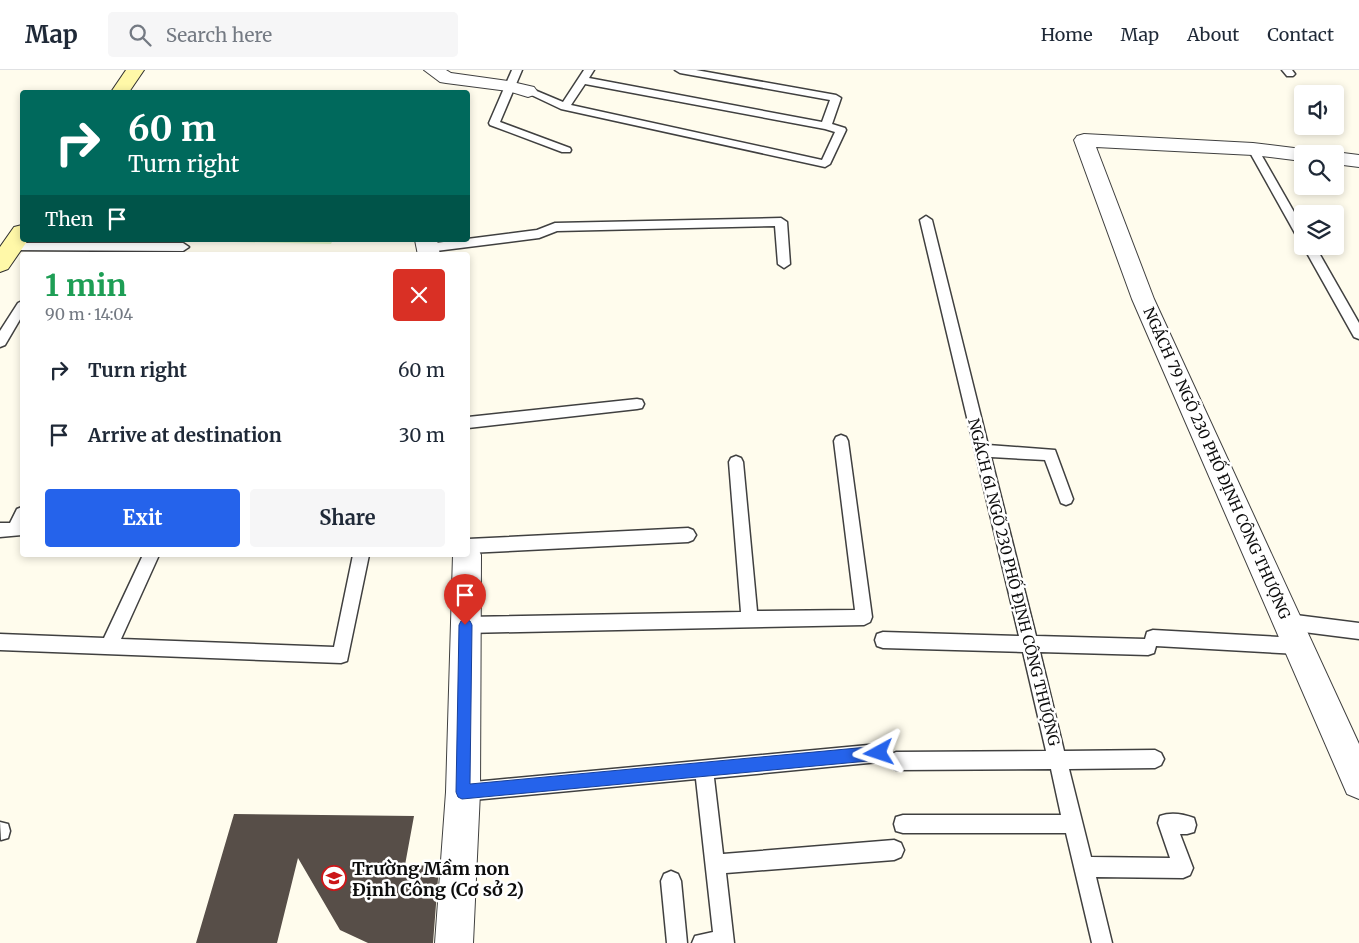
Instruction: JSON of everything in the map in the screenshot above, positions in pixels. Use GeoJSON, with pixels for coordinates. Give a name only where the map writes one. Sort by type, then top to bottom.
{"type":"FeatureCollection","features":[{"type":"Feature","properties":{"kind":"street"},"geometry":{"type":"LineString","coordinates":[[121,90],[135,70]]}},
{"type":"Feature","properties":{"kind":"street"},"geometry":{"type":"LineString","coordinates":[[439,80],[508,86],[528,91]]}},
{"type":"Feature","properties":{"kind":"street","name":"NGÁCH 79 NGÕ 230 PHỐ ĐỊNH CÔNG THƯỢNG"},"geometry":{"type":"LineString","coordinates":[[1253,149],[1084,140],[1143,299],[1358,777]]}},
{"type":"Feature","properties":{"kind":"street"},"geometry":{"type":"LineString","coordinates":[[1253,149],[1294,154]]}},
{"type":"Feature","properties":{"kind":"street"},"geometry":{"type":"LineString","coordinates":[[1344,159],[1359,161]]}},
{"type":"Feature","properties":{"kind":"street"},"geometry":{"type":"LineString","coordinates":[[454,943],[462,792],[467,557]]}},
{"type":"Feature","properties":{"kind":"lane"},"geometry":{"type":"LineString","coordinates":[[516,70],[494,123],[566,150]]}},
{"type":"Feature","properties":{"kind":"lane"},"geometry":{"type":"LineString","coordinates":[[565,107],[589,70]]}},
{"type":"Feature","properties":{"kind":"lane"},"geometry":{"type":"LineString","coordinates":[[680,70],[836,98],[826,126]]}},
{"type":"Feature","properties":{"kind":"lane"},"geometry":{"type":"LineString","coordinates":[[528,91],[565,107],[825,164],[841,130],[582,80]]}},
{"type":"Feature","properties":{"kind":"lane"},"geometry":{"type":"LineString","coordinates":[[1253,149],[1294,221]]}},
{"type":"Feature","properties":{"kind":"lane","name":"NGÁCH 61 NGÕ 230 PHỐ ĐỊNH CÔNG THƯỢNG"},"geometry":{"type":"LineString","coordinates":[[926,220],[1102,943]]}},
{"type":"Feature","properties":{"kind":"lane"},"geometry":{"type":"LineString","coordinates":[[428,248],[539,234],[555,227],[781,222],[784,264]]}},
{"type":"Feature","properties":{"kind":"lane"},"geometry":{"type":"LineString","coordinates":[[8,250],[183,247]]}},
{"type":"Feature","properties":{"kind":"lane"},"geometry":{"type":"LineString","coordinates":[[1314,255],[1359,334]]}},
{"type":"Feature","properties":{"kind":"lane"},"geometry":{"type":"LineString","coordinates":[[0,342],[20,309]]}},
{"type":"Feature","properties":{"kind":"lane"},"geometry":{"type":"LineString","coordinates":[[470,423],[637,404]]}},
{"type":"Feature","properties":{"kind":"lane"},"geometry":{"type":"LineString","coordinates":[[465,625],[864,617],[841,441]]}},
{"type":"Feature","properties":{"kind":"lane"},"geometry":{"type":"LineString","coordinates":[[982,451],[1050,454],[1066,499]]}},
{"type":"Feature","properties":{"kind":"lane"},"geometry":{"type":"LineString","coordinates":[[736,462],[750,619]]}},
{"type":"Feature","properties":{"kind":"lane"},"geometry":{"type":"LineString","coordinates":[[13,529],[20,517]]}},
{"type":"Feature","properties":{"kind":"lane"},"geometry":{"type":"LineString","coordinates":[[470,546],[688,535]]}},
{"type":"Feature","properties":{"kind":"lane"},"geometry":{"type":"LineString","coordinates":[[109,646],[150,557]]}},
{"type":"Feature","properties":{"kind":"lane"},"geometry":{"type":"LineString","coordinates":[[0,642],[341,655],[360,557]]}},
{"type":"Feature","properties":{"kind":"lane"},"geometry":{"type":"LineString","coordinates":[[1288,622],[1359,631]]}},
{"type":"Feature","properties":{"kind":"lane"},"geometry":{"type":"LineString","coordinates":[[883,640],[1030,644],[1151,642],[1298,646]]}},
{"type":"Feature","properties":{"kind":"lane"},"geometry":{"type":"LineString","coordinates":[[462,792],[879,753]]}},
{"type":"Feature","properties":{"kind":"lane"},"geometry":{"type":"LineString","coordinates":[[896,761],[1155,758]]}},
{"type":"Feature","properties":{"kind":"lane"},"geometry":{"type":"LineString","coordinates":[[702,943],[724,942],[704,769]]}},
{"type":"Feature","properties":{"kind":"lane"},"geometry":{"type":"LineString","coordinates":[[1083,867],[1183,868],[1167,823],[1187,825]]}},
{"type":"Feature","properties":{"kind":"lane"},"geometry":{"type":"LineString","coordinates":[[903,824],[1073,824]]}},
{"type":"Feature","properties":{"kind":"lane"},"geometry":{"type":"LineString","coordinates":[[716,864],[894,850]]}},
{"type":"Feature","properties":{"kind":"lane"},"geometry":{"type":"LineString","coordinates":[[671,882],[677,943]]}},
{"type":"Feature","properties":{"kind":"green space"},"geometry":{"type":"Polygon","coordinates":[[[238,242],[332,242],[331,244],[238,242]]]}},
{"type":"Feature","properties":{"kind":"building"},"geometry":{"type":"Polygon","coordinates":[[[234,814],[414,816],[405,865],[439,866],[433,943],[368,943],[340,930],[298,858],[277,943],[196,943],[234,814]]]}},
{"type":"Feature","properties":{"kind":"place","name":"Trường Mầm non Định Công (Cơ sở 2)"},"geometry":{"type":"Point","coordinates":[334,878]}},
{"type":"Feature","properties":{"kind":"route"},"geometry":{"type":"LineString","coordinates":[[465,625],[462,792],[879,753]]}}]}
